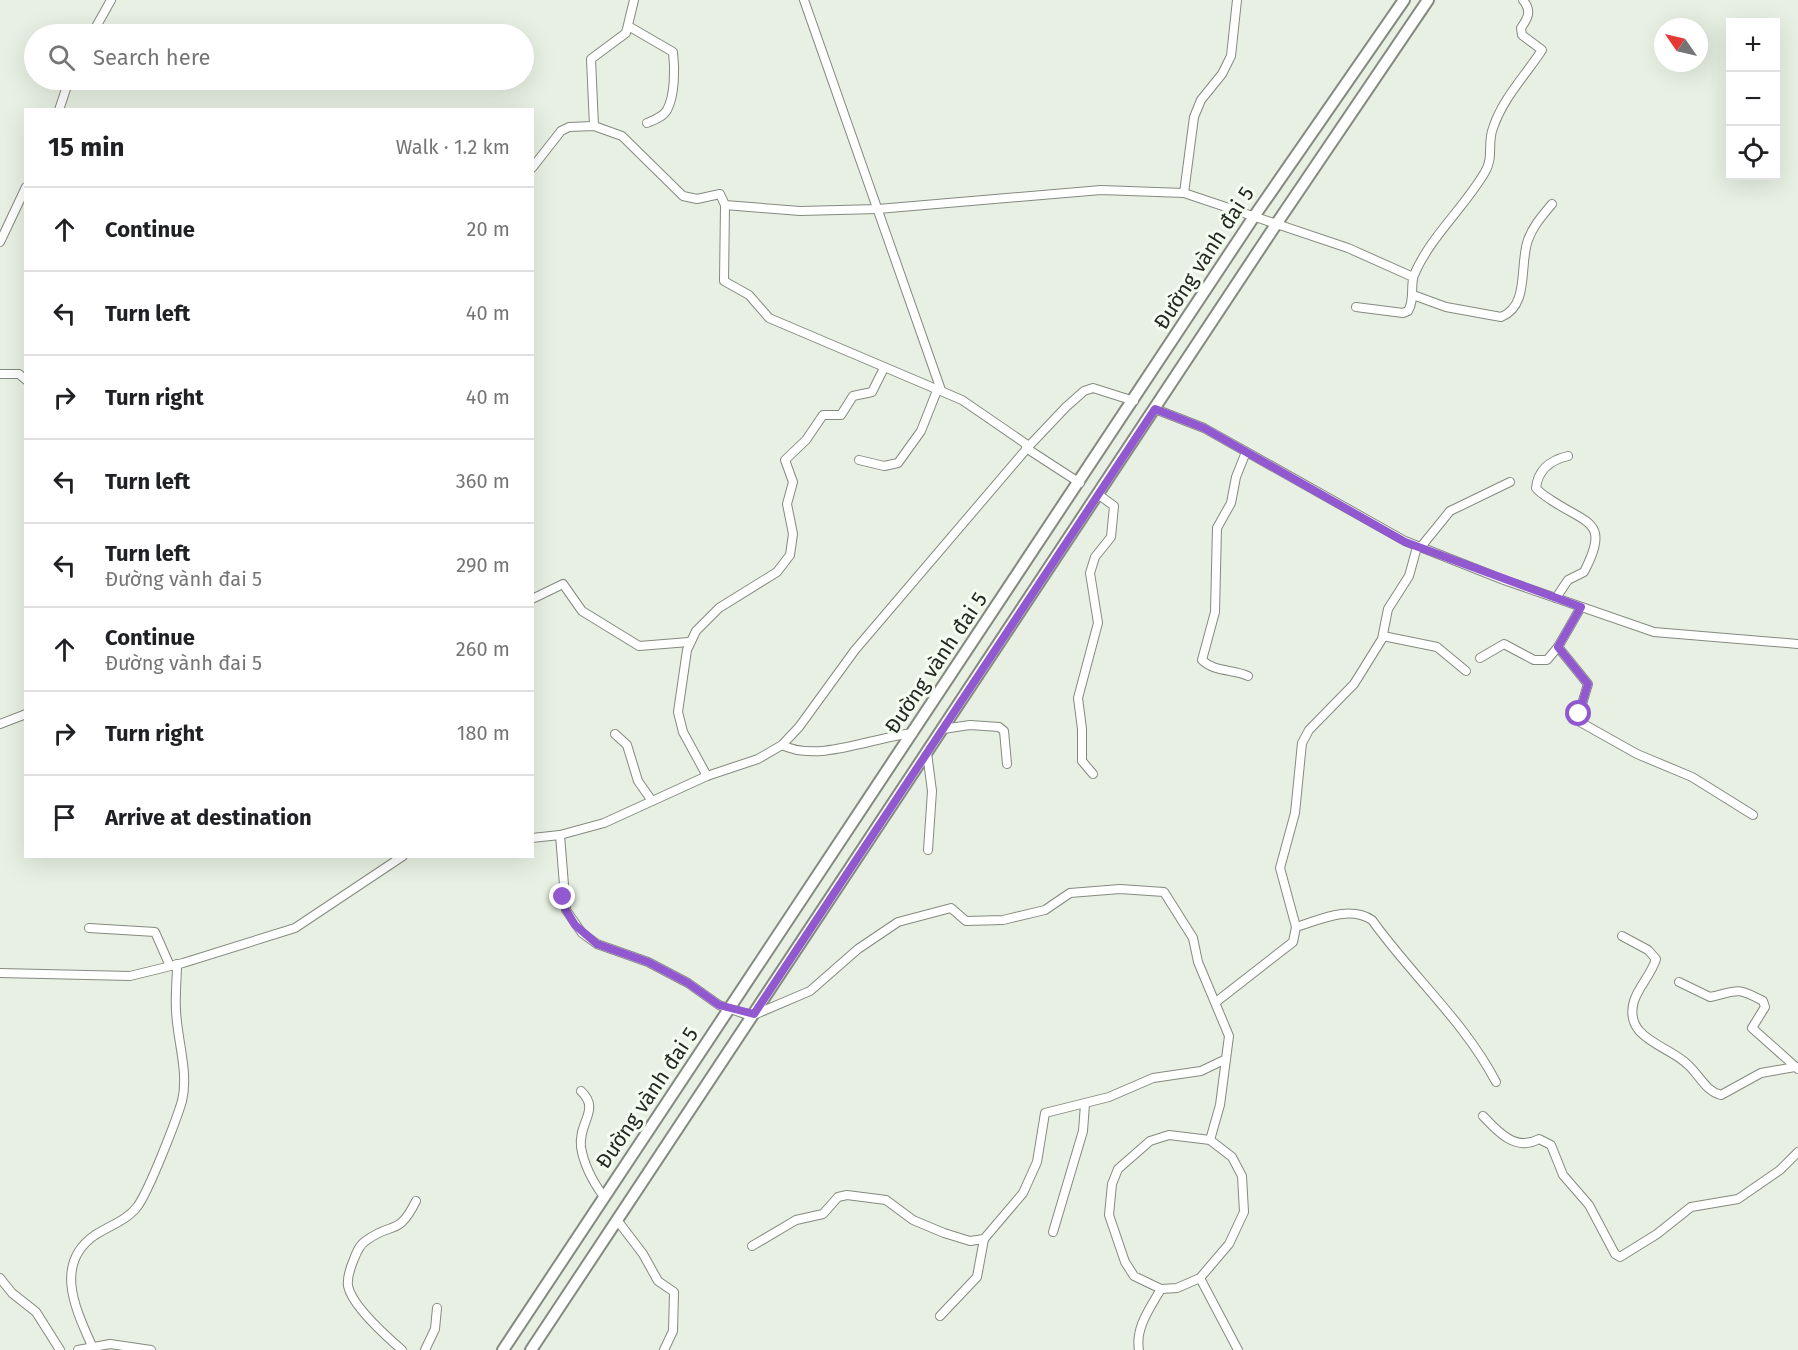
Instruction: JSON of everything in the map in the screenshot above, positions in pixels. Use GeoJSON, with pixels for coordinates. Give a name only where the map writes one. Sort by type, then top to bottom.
{"type":"FeatureCollection","features":[{"type":"Feature","properties":{"kind":"main road","name":"Đường vành đai 5"},"geometry":{"type":"LineString","coordinates":[[503,1350],[1080,483],[1255,215],[1404,0]]}},
{"type":"Feature","properties":{"kind":"main road","name":"Đường vành đai 5"},"geometry":{"type":"LineString","coordinates":[[531,1350],[1277,223],[1428,0]]}},
{"type":"Feature","properties":{"kind":"street"},"geometry":{"type":"LineString","coordinates":[[98,24],[111,0]]}},
{"type":"Feature","properties":{"kind":"street"},"geometry":{"type":"LineString","coordinates":[[594,126],[591,59],[626,33],[630,27],[634,0]]}},
{"type":"Feature","properties":{"kind":"street"},"geometry":{"type":"LineString","coordinates":[[804,0],[940,389],[921,431],[898,463],[884,466],[859,460]]}},
{"type":"Feature","properties":{"kind":"street"},"geometry":{"type":"LineString","coordinates":[[1184,193],[1194,117],[1202,100],[1222,74],[1231,56],[1237,0]]}},
{"type":"Feature","properties":{"kind":"street"},"geometry":{"type":"LineString","coordinates":[[1356,307],[1403,313],[1410,307],[1413,296],[1413,276],[1430,245],[1466,202],[1486,171],[1492,154],[1493,128],[1515,85],[1528,72],[1542,50],[1522,35],[1521,28],[1529,16],[1528,8],[1523,0]]}},
{"type":"Feature","properties":{"kind":"street"},"geometry":{"type":"LineString","coordinates":[[630,27],[673,52],[675,66],[667,110],[662,116],[647,123]]}},
{"type":"Feature","properties":{"kind":"street"},"geometry":{"type":"LineString","coordinates":[[59,108],[65,90]]}},
{"type":"Feature","properties":{"kind":"street"},"geometry":{"type":"LineString","coordinates":[[534,165],[561,131],[569,127],[594,126],[622,136],[683,196],[697,200],[720,194],[725,205],[724,281],[749,295],[769,318],[884,368],[940,389],[980,410],[1080,483]]}},
{"type":"Feature","properties":{"kind":"street"},"geometry":{"type":"LineString","coordinates":[[725,205],[800,212],[878,209],[1101,190],[1184,193],[1348,248],[1413,276]]}},
{"type":"Feature","properties":{"kind":"street"},"geometry":{"type":"LineString","coordinates":[[0,242],[24,191]]}},
{"type":"Feature","properties":{"kind":"street"},"geometry":{"type":"LineString","coordinates":[[1413,296],[1446,307],[1505,316],[1512,311],[1519,298],[1523,279],[1523,256],[1528,240],[1535,224],[1552,204]]}},
{"type":"Feature","properties":{"kind":"street"},"geometry":{"type":"LineString","coordinates":[[707,776],[679,723],[678,712],[689,642],[707,618],[768,579],[785,564],[794,545],[787,504],[793,482],[785,460],[810,436],[822,415],[841,415],[853,396],[872,392],[884,368]]}},
{"type":"Feature","properties":{"kind":"street"},"geometry":{"type":"LineString","coordinates":[[0,374],[19,374],[24,378]]}},
{"type":"Feature","properties":{"kind":"street"},"geometry":{"type":"LineString","coordinates":[[534,838],[560,835],[604,823],[707,776],[758,759],[782,745],[799,727],[855,650],[1028,447],[1084,391],[1100,388],[1134,401]]}},
{"type":"Feature","properties":{"kind":"street"},"geometry":{"type":"LineString","coordinates":[[1155,409],[1204,428],[1418,547],[1556,598],[1654,632],[1798,645]]}},
{"type":"Feature","properties":{"kind":"street"},"geometry":{"type":"LineString","coordinates":[[1246,452],[1236,477],[1231,502],[1217,528],[1215,612],[1202,660],[1216,668],[1230,669],[1248,676]]}},
{"type":"Feature","properties":{"kind":"street"},"geometry":{"type":"LineString","coordinates":[[1556,598],[1568,580],[1584,572],[1596,538],[1596,531],[1588,522],[1564,509],[1536,488],[1544,468],[1550,462],[1568,456]]}},
{"type":"Feature","properties":{"kind":"street"},"geometry":{"type":"LineString","coordinates":[[1216,1002],[1287,949],[1293,942],[1296,927],[1280,868],[1296,803],[1302,743],[1309,730],[1354,684],[1383,636],[1388,609],[1409,576],[1418,547],[1450,511],[1510,482]]}},
{"type":"Feature","properties":{"kind":"street"},"geometry":{"type":"LineString","coordinates":[[1094,774],[1082,761],[1082,729],[1078,698],[1098,623],[1090,573],[1091,564],[1107,544],[1113,529],[1114,506],[1099,495]]}},
{"type":"Feature","properties":{"kind":"street"},"geometry":{"type":"LineString","coordinates":[[534,598],[563,584],[582,611],[639,646],[689,642]]}},
{"type":"Feature","properties":{"kind":"street"},"geometry":{"type":"LineString","coordinates":[[1480,658],[1504,644],[1540,662],[1547,660],[1558,647],[1581,607]]}},
{"type":"Feature","properties":{"kind":"street"},"geometry":{"type":"LineString","coordinates":[[1383,636],[1437,647],[1466,670]]}},
{"type":"Feature","properties":{"kind":"street"},"geometry":{"type":"LineString","coordinates":[[1558,647],[1588,684],[1579,714],[1580,722],[1637,754],[1692,777],[1753,814]]}},
{"type":"Feature","properties":{"kind":"street"},"geometry":{"type":"LineString","coordinates":[[0,724],[24,715]]}},
{"type":"Feature","properties":{"kind":"street"},"geometry":{"type":"LineString","coordinates":[[943,729],[970,725],[999,727],[1004,731],[1007,764]]}},
{"type":"Feature","properties":{"kind":"street"},"geometry":{"type":"LineString","coordinates":[[782,745],[796,750],[833,749],[913,733]]}},
{"type":"Feature","properties":{"kind":"street"},"geometry":{"type":"LineString","coordinates":[[615,734],[627,745],[638,781],[652,801]]}},
{"type":"Feature","properties":{"kind":"street"},"geometry":{"type":"LineString","coordinates":[[927,753],[932,791],[928,850]]}},
{"type":"Feature","properties":{"kind":"street"},"geometry":{"type":"LineString","coordinates":[[560,835],[566,910],[582,933],[597,944],[648,962],[688,983],[708,1000],[730,1009],[754,1014],[810,991],[858,950],[898,922],[951,908],[966,921],[1003,920],[1045,910],[1070,893],[1120,889],[1159,890],[1167,895],[1193,938],[1198,962],[1229,1036],[1219,1113],[1210,1140]]}},
{"type":"Feature","properties":{"kind":"street"},"geometry":{"type":"LineString","coordinates":[[0,973],[130,976],[174,965],[295,928],[400,858]]}},
{"type":"Feature","properties":{"kind":"street"},"geometry":{"type":"LineString","coordinates":[[1296,927],[1356,912],[1372,920],[1464,1032],[1496,1082]]}},
{"type":"Feature","properties":{"kind":"street"},"geometry":{"type":"LineString","coordinates":[[90,928],[155,932],[174,965],[184,1088],[178,1111],[141,1201],[128,1215],[93,1236],[81,1248],[74,1261],[70,1277],[74,1305],[92,1346]]}},
{"type":"Feature","properties":{"kind":"street"},"geometry":{"type":"LineString","coordinates":[[1622,936],[1648,950],[1656,959],[1634,1001],[1636,1024],[1648,1040],[1688,1064],[1709,1089],[1716,1094],[1728,1093],[1761,1074],[1796,1068]]}},
{"type":"Feature","properties":{"kind":"street"},"geometry":{"type":"LineString","coordinates":[[1679,982],[1710,997],[1737,990],[1763,1001],[1765,1007],[1752,1028],[1796,1068]]}},
{"type":"Feature","properties":{"kind":"street"},"geometry":{"type":"LineString","coordinates":[[940,1316],[977,1277],[984,1239],[1023,1193],[1037,1162],[1045,1113],[1109,1097],[1153,1078],[1201,1071],[1226,1059]]}},
{"type":"Feature","properties":{"kind":"street"},"geometry":{"type":"LineString","coordinates":[[581,1091],[588,1098],[591,1106],[582,1130],[581,1147],[589,1175],[604,1197]]}},
{"type":"Feature","properties":{"kind":"street"},"geometry":{"type":"LineString","coordinates":[[1053,1232],[1083,1131],[1085,1104]]}},
{"type":"Feature","properties":{"kind":"street"},"geometry":{"type":"LineString","coordinates":[[1483,1116],[1512,1142],[1532,1143],[1539,1139],[1551,1144],[1563,1175],[1589,1205],[1615,1254],[1620,1257],[1657,1234],[1691,1207],[1738,1199],[1780,1170],[1798,1152]]}},
{"type":"Feature","properties":{"kind":"street"},"geometry":{"type":"LineString","coordinates":[[1169,1135],[1210,1140],[1238,1166],[1244,1191],[1244,1212],[1229,1244],[1200,1278],[1177,1287],[1161,1290],[1134,1276],[1125,1262],[1109,1215],[1114,1174],[1150,1141],[1159,1137],[1169,1135]]}},
{"type":"Feature","properties":{"kind":"street"},"geometry":{"type":"LineString","coordinates":[[752,1246],[796,1220],[823,1214],[838,1197],[847,1195],[886,1200],[913,1220],[944,1233],[970,1241],[984,1239]]}},
{"type":"Feature","properties":{"kind":"street"},"geometry":{"type":"LineString","coordinates":[[402,1350],[372,1321],[351,1295],[347,1284],[359,1248],[366,1240],[404,1223],[416,1201]]}},
{"type":"Feature","properties":{"kind":"street"},"geometry":{"type":"LineString","coordinates":[[617,1220],[640,1249],[658,1281],[674,1292],[673,1331],[664,1350]]}},
{"type":"Feature","properties":{"kind":"street"},"geometry":{"type":"LineString","coordinates":[[0,1278],[12,1293],[36,1312],[60,1350]]}},
{"type":"Feature","properties":{"kind":"street"},"geometry":{"type":"LineString","coordinates":[[1200,1278],[1238,1350]]}},
{"type":"Feature","properties":{"kind":"street"},"geometry":{"type":"LineString","coordinates":[[1139,1350],[1137,1339],[1146,1315],[1161,1290]]}},
{"type":"Feature","properties":{"kind":"street"},"geometry":{"type":"LineString","coordinates":[[425,1350],[435,1329],[437,1308]]}},
{"type":"Feature","properties":{"kind":"street"},"geometry":{"type":"LineString","coordinates":[[78,1350],[92,1346],[121,1344],[151,1350]]}},
{"type":"Feature","properties":{"kind":"route"},"geometry":{"type":"LineString","coordinates":[[563,897],[566,910],[575,925],[597,944],[648,962],[688,983],[708,1000],[719,1005],[745,1014],[754,1014],[1155,409],[1204,428],[1405,542],[1581,607],[1558,647],[1588,684],[1579,714]]}}]}
